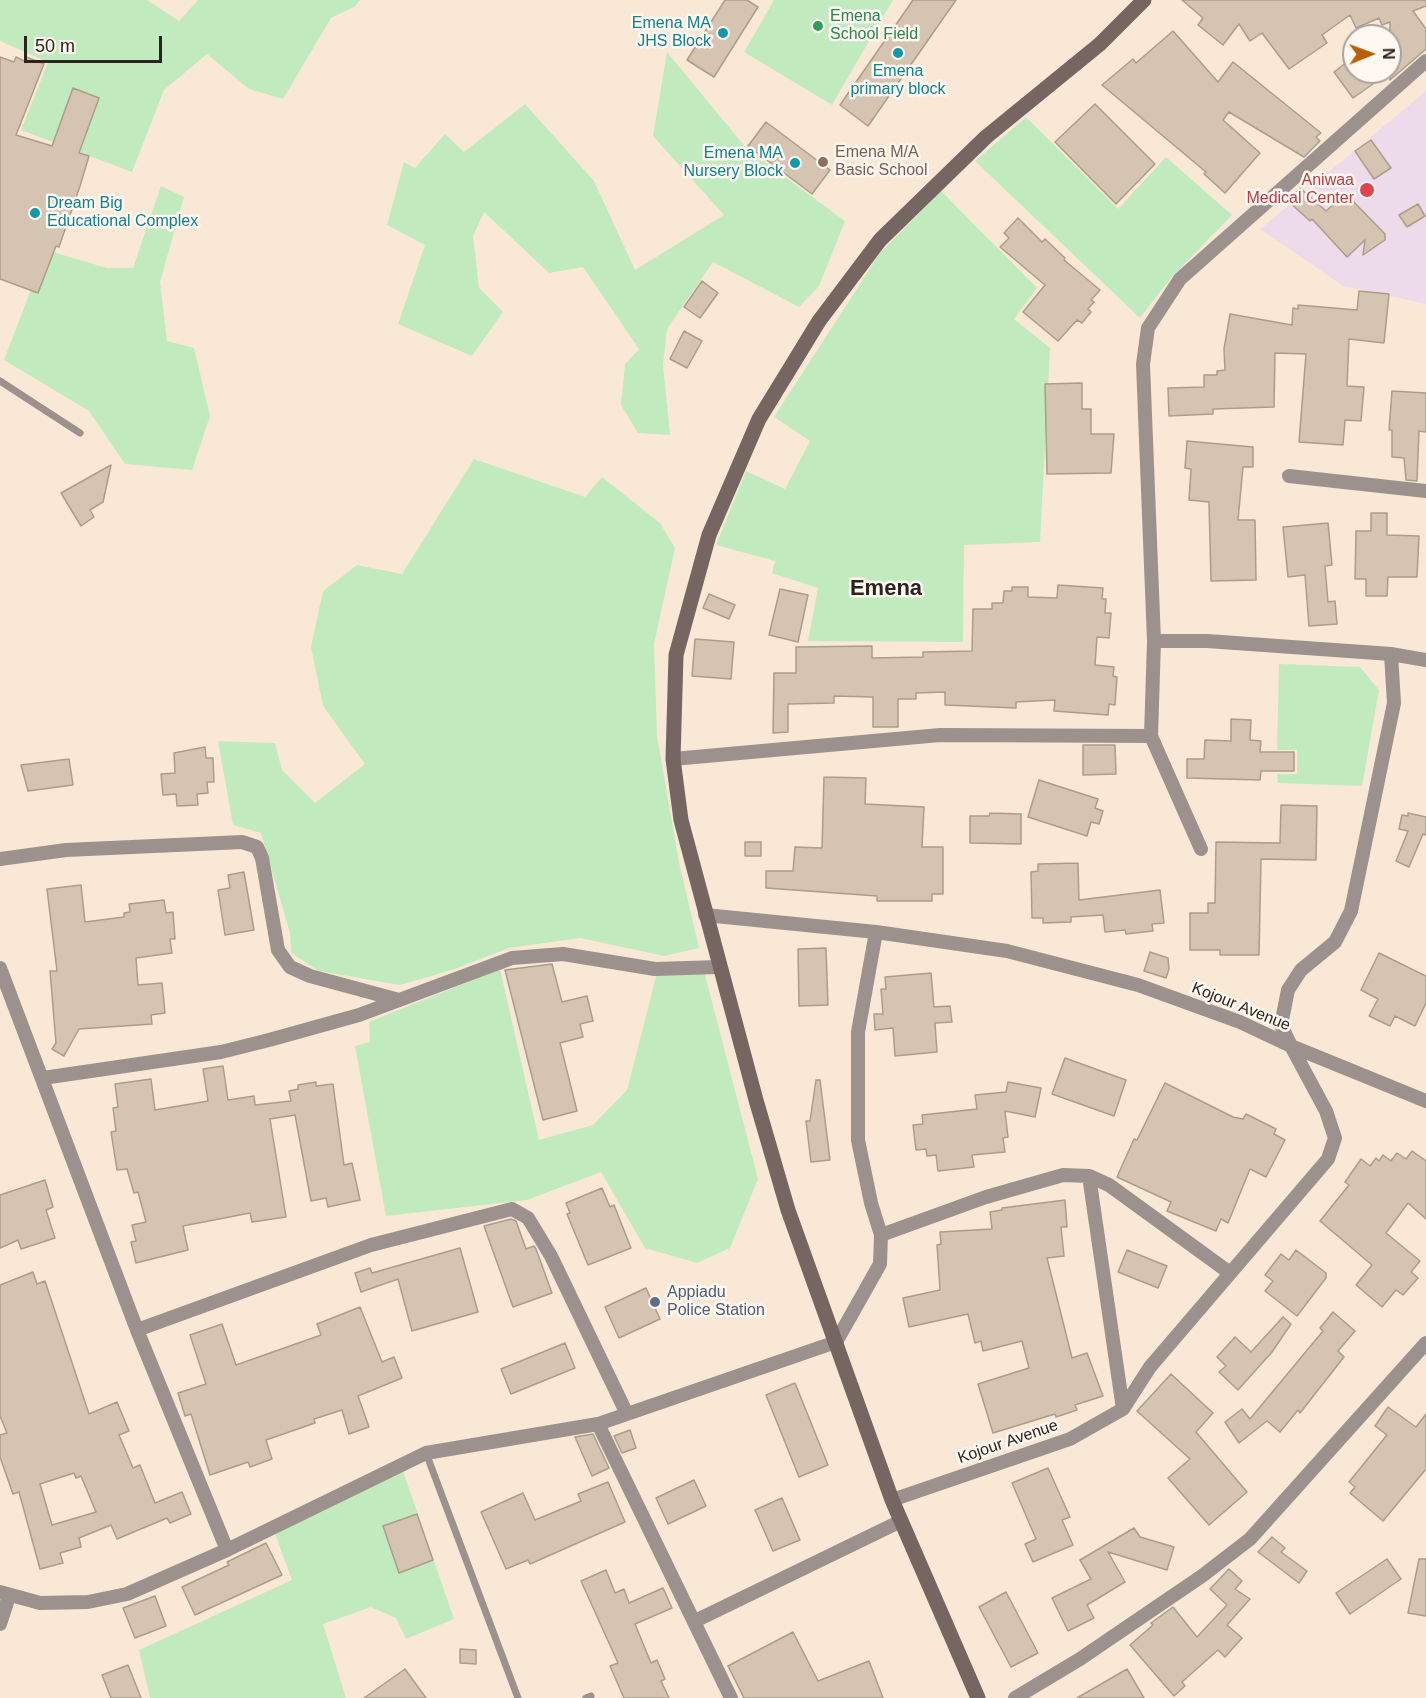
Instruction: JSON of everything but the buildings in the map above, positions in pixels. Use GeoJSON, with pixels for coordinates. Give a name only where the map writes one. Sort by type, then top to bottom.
{"type":"FeatureCollection","features":[{"type":"Feature","properties":{"kind":"street"},"geometry":{"type":"LineString","coordinates":[[978,1698],[892,1500],[788,1210],[718,966],[681,820],[674,759],[676,655],[709,535],[759,419],[819,321],[880,240],[986,137],[1100,44],[1144,0]]}},
{"type":"Feature","properties":{"kind":"street"},"geometry":{"type":"LineString","coordinates":[[1201,849],[1151,736],[1154,642],[1143,364],[1148,328],[1180,279],[1426,61]]}},
{"type":"Feature","properties":{"kind":"street"},"geometry":{"type":"LineString","coordinates":[[1288,476],[1426,491]]}},
{"type":"Feature","properties":{"kind":"street"},"geometry":{"type":"LineString","coordinates":[[1154,642],[1207,641],[1391,654],[1426,660]]}},
{"type":"Feature","properties":{"kind":"street"},"geometry":{"type":"LineString","coordinates":[[1391,654],[1394,703],[1351,911],[1335,942],[1301,970],[1288,990],[1281,1025],[1291,1046],[1426,1101]]}},
{"type":"Feature","properties":{"kind":"street"},"geometry":{"type":"LineString","coordinates":[[674,759],[940,735],[1151,736]]}},
{"type":"Feature","properties":{"kind":"street"},"geometry":{"type":"LineString","coordinates":[[0,859],[66,850],[242,842],[256,847],[262,858],[278,950],[290,967],[310,976],[399,1000]]}},
{"type":"Feature","properties":{"kind":"street","name":"Kojour Avenue"},"geometry":{"type":"LineString","coordinates":[[705,915],[876,932],[1007,951],[1138,984],[1240,1022],[1291,1046],[1326,1110],[1335,1137],[1328,1159],[1150,1367],[1123,1409],[1070,1439],[892,1500]]}},
{"type":"Feature","properties":{"kind":"street"},"geometry":{"type":"LineString","coordinates":[[0,1624],[5,1594],[40,1603],[88,1602],[127,1594],[227,1550],[426,1452],[598,1424],[836,1342],[880,1264],[881,1235],[871,1203],[858,1140],[858,1032],[876,932]]}},
{"type":"Feature","properties":{"kind":"street"},"geometry":{"type":"LineString","coordinates":[[43,1078],[221,1052],[360,1015],[512,958],[563,954],[655,969],[718,966]]}},
{"type":"Feature","properties":{"kind":"street"},"geometry":{"type":"LineString","coordinates":[[0,968],[136,1330],[227,1550]]}},
{"type":"Feature","properties":{"kind":"street"},"geometry":{"type":"LineString","coordinates":[[881,1235],[1019,1187],[1063,1175],[1089,1176],[1109,1185],[1230,1273]]}},
{"type":"Feature","properties":{"kind":"street"},"geometry":{"type":"LineString","coordinates":[[1089,1176],[1123,1409]]}},
{"type":"Feature","properties":{"kind":"street"},"geometry":{"type":"LineString","coordinates":[[136,1330],[371,1245],[512,1209],[528,1218],[551,1256],[627,1414]]}},
{"type":"Feature","properties":{"kind":"street"},"geometry":{"type":"LineString","coordinates":[[1016,1698],[1137,1621],[1250,1539],[1426,1343]]}},
{"type":"Feature","properties":{"kind":"street"},"geometry":{"type":"LineString","coordinates":[[598,1424],[695,1621],[730,1698]]}},
{"type":"Feature","properties":{"kind":"street"},"geometry":{"type":"LineString","coordinates":[[695,1621],[901,1521]]}},
{"type":"Feature","properties":{"kind":"lane"},"geometry":{"type":"LineString","coordinates":[[0,381],[80,433]]}},
{"type":"Feature","properties":{"kind":"lane"},"geometry":{"type":"LineString","coordinates":[[426,1452],[518,1698]]}},
{"type":"Feature","properties":{"kind":"shaded area","name":"Aniwaa Medical Center"},"geometry":{"type":"Polygon","coordinates":[[[1426,91],[1426,304],[1343,286],[1260,229],[1426,91]]]}},
{"type":"Feature","properties":{"kind":"green space"},"geometry":{"type":"Polygon","coordinates":[[[0,0],[147,0],[179,21],[198,0],[360,0],[354,7],[331,18],[283,99],[249,89],[207,54],[164,90],[132,172],[21,130],[48,62],[0,41],[0,0]]]}},
{"type":"Feature","properties":{"kind":"green space","name":"Emena School Field"},"geometry":{"type":"Polygon","coordinates":[[[774,0],[893,0],[832,105],[744,52],[774,0]]]}},
{"type":"Feature","properties":{"kind":"green space"},"geometry":{"type":"Polygon","coordinates":[[[667,52],[747,149],[845,221],[819,286],[799,307],[713,262],[667,329],[663,365],[670,435],[638,433],[621,405],[625,364],[639,349],[583,267],[549,273],[484,212],[473,236],[479,288],[503,312],[472,356],[398,324],[425,245],[387,225],[404,162],[415,168],[445,134],[464,152],[525,104],[594,181],[635,270],[724,215],[653,136],[667,52]]]}},
{"type":"Feature","properties":{"kind":"green space"},"geometry":{"type":"Polygon","coordinates":[[[1026,117],[1118,209],[1166,157],[1232,215],[1171,278],[1140,318],[975,161],[1026,117]]]}},
{"type":"Feature","properties":{"kind":"green space"},"geometry":{"type":"Polygon","coordinates":[[[161,186],[184,197],[160,282],[167,341],[194,348],[210,416],[192,470],[125,464],[89,411],[4,360],[46,250],[107,268],[133,268],[161,186]]]}},
{"type":"Feature","properties":{"kind":"green space"},"geometry":{"type":"Polygon","coordinates":[[[941,191],[1037,288],[1014,319],[1050,348],[1040,542],[964,545],[963,642],[808,641],[818,588],[772,573],[775,561],[716,545],[746,471],[785,489],[810,441],[774,417],[880,253],[941,191]]]}},
{"type":"Feature","properties":{"kind":"green space"},"geometry":{"type":"Polygon","coordinates":[[[474,459],[585,497],[602,477],[660,523],[675,548],[654,644],[657,736],[679,862],[699,948],[664,956],[580,938],[509,948],[452,970],[400,985],[319,971],[291,953],[290,933],[261,833],[233,825],[218,741],[275,743],[282,770],[315,803],[365,764],[323,706],[311,647],[323,591],[357,565],[402,574],[474,459]]]}},
{"type":"Feature","properties":{"kind":"green space"},"geometry":{"type":"Polygon","coordinates":[[[1279,664],[1360,667],[1379,690],[1362,786],[1278,783],[1277,774],[1297,774],[1297,750],[1277,750],[1279,664]]]}},
{"type":"Feature","properties":{"kind":"green space"},"geometry":{"type":"Polygon","coordinates":[[[500,969],[539,1140],[593,1125],[627,1090],[657,973],[704,971],[758,1179],[730,1248],[697,1263],[645,1248],[601,1172],[527,1200],[386,1216],[355,1046],[370,1042],[369,1022],[500,969]]]}},
{"type":"Feature","properties":{"kind":"green space"},"geometry":{"type":"Polygon","coordinates":[[[403,1471],[454,1619],[406,1639],[396,1618],[371,1607],[323,1624],[346,1698],[150,1698],[139,1650],[292,1580],[274,1531],[403,1471]]]}},
{"type":"Feature","properties":{"kind":"place","name":"Emena School Field"},"geometry":{"type":"Point","coordinates":[818,26]}},
{"type":"Feature","properties":{"kind":"place","name":"Emena MA JHS Block"},"geometry":{"type":"Point","coordinates":[723,33]}},
{"type":"Feature","properties":{"kind":"place","name":"Emena primary block"},"geometry":{"type":"Point","coordinates":[898,53]}},
{"type":"Feature","properties":{"kind":"place","name":"Emena M/A Basic School"},"geometry":{"type":"Point","coordinates":[823,162]}},
{"type":"Feature","properties":{"kind":"place","name":"Emena MA Nursery Block"},"geometry":{"type":"Point","coordinates":[795,163]}},
{"type":"Feature","properties":{"kind":"place","name":"Aniwaa Medical Center"},"geometry":{"type":"Point","coordinates":[1367,190]}},
{"type":"Feature","properties":{"kind":"place","name":"Dream Big Educational Complex"},"geometry":{"type":"Point","coordinates":[35,213]}},
{"type":"Feature","properties":{"kind":"place","name":"Appiadu Police Station"},"geometry":{"type":"Point","coordinates":[655,1302]}},
{"type":"Feature","properties":{"kind":"district","name":"Emena"},"geometry":{"type":"Point","coordinates":[886,589]}}]}
